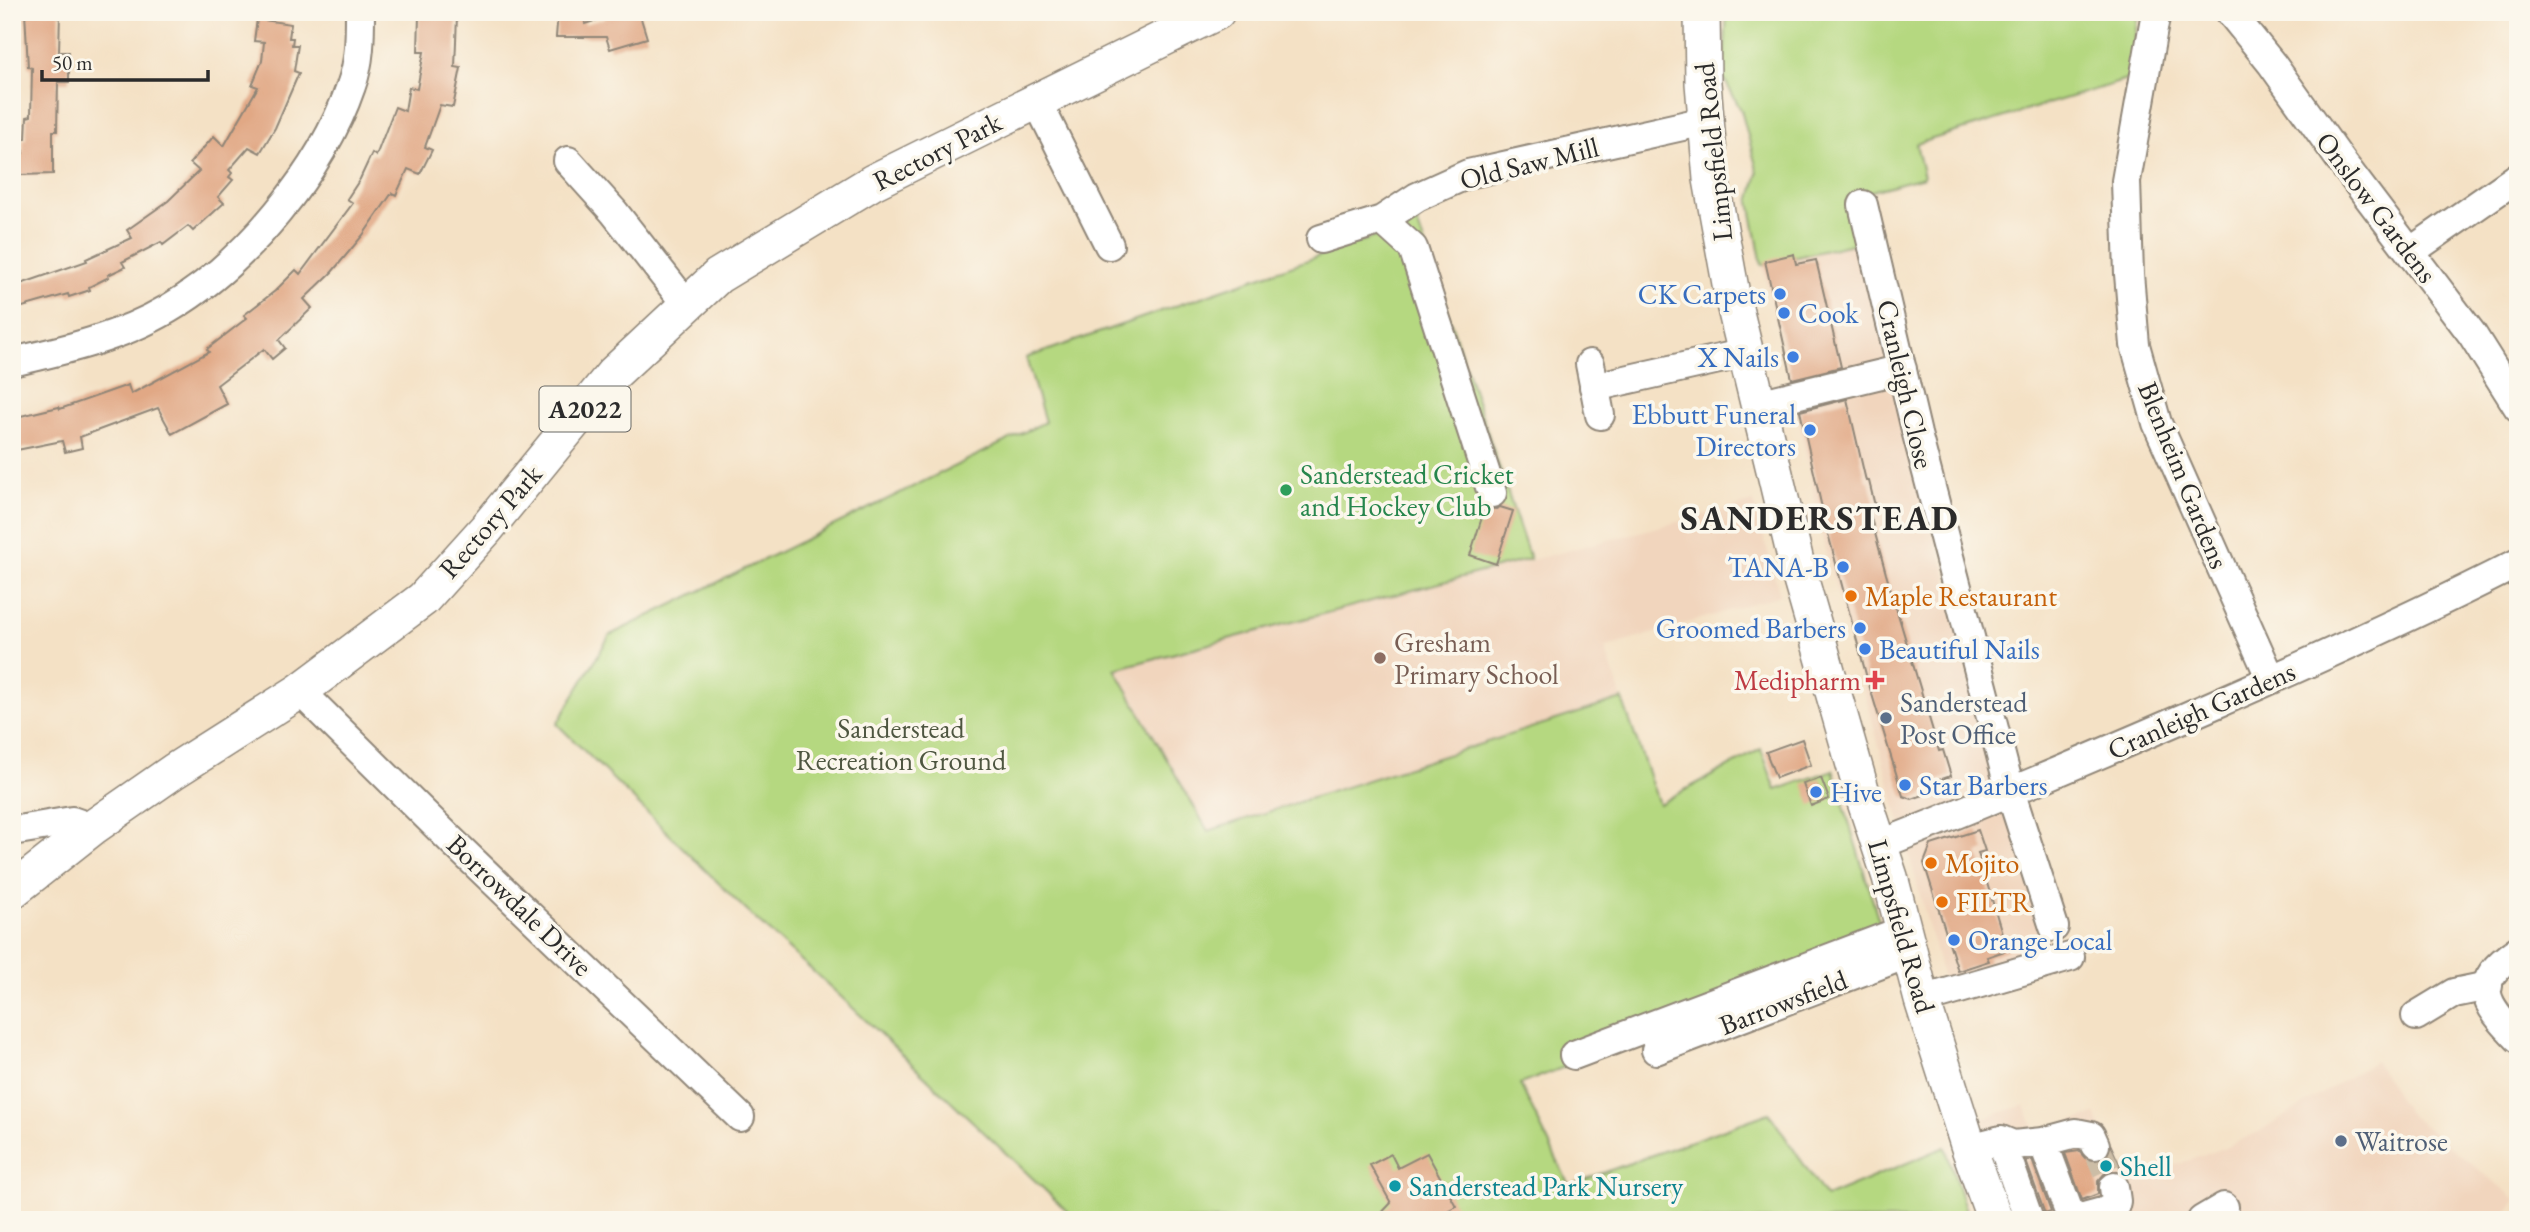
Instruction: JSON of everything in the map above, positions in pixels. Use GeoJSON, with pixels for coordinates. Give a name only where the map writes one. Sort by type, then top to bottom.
{"type":"FeatureCollection","features":[{"type":"Feature","properties":{"kind":"main road","name":"Rectory Park"},"geometry":{"type":"LineString","coordinates":[[12,891],[92,828],[174,771],[300,691],[423,599],[487,528],[613,374],[718,276],[873,182],[1217,12]]}},
{"type":"Feature","properties":{"kind":"main road","name":"Limpsfield Road"},"geometry":{"type":"LineString","coordinates":[[1702,12],[1700,29],[1705,121],[1722,246],[1798,570],[1922,1000],[2021,1142],[1995,1220]]}},
{"type":"Feature","properties":{"kind":"street"},"geometry":{"type":"LineString","coordinates":[[12,362],[66,349],[147,320],[190,294],[257,236],[310,168],[348,96],[358,60],[360,12]]}},
{"type":"Feature","properties":{"kind":"street","name":"Blenheim Gardens"},"geometry":{"type":"LineString","coordinates":[[2157,12],[2126,181],[2129,274],[2135,345],[2157,423],[2272,679]]}},
{"type":"Feature","properties":{"kind":"street","name":"Onslow Gardens"},"geometry":{"type":"LineString","coordinates":[[2230,12],[2272,64],[2472,334],[2518,407]]}},
{"type":"Feature","properties":{"kind":"street"},"geometry":{"type":"LineString","coordinates":[[1037,101],[1109,245]]}},
{"type":"Feature","properties":{"kind":"street","name":"Old Saw Mill"},"geometry":{"type":"LineString","coordinates":[[1321,239],[1382,220],[1417,197],[1468,174],[1705,121]]}},
{"type":"Feature","properties":{"kind":"street"},"geometry":{"type":"LineString","coordinates":[[568,161],[614,212],[687,305]]}},
{"type":"Feature","properties":{"kind":"street"},"geometry":{"type":"LineString","coordinates":[[2410,252],[2518,177]]}},
{"type":"Feature","properties":{"kind":"street","name":"Cranleigh Close"},"geometry":{"type":"LineString","coordinates":[[1863,205],[1902,369],[2011,794],[2054,927]]}},
{"type":"Feature","properties":{"kind":"street"},"geometry":{"type":"LineString","coordinates":[[1382,220],[1413,248],[1492,493]]}},
{"type":"Feature","properties":{"kind":"street"},"geometry":{"type":"LineString","coordinates":[[1600,415],[1592,376],[1746,353]]}},
{"type":"Feature","properties":{"kind":"street"},"geometry":{"type":"LineString","coordinates":[[1758,404],[1902,369]]}},
{"type":"Feature","properties":{"kind":"street","name":"Cranleigh Gardens"},"geometry":{"type":"LineString","coordinates":[[1879,845],[2011,794],[2272,679],[2459,594],[2518,563]]}},
{"type":"Feature","properties":{"kind":"street","name":"Borrowdale Drive"},"geometry":{"type":"LineString","coordinates":[[300,691],[453,842],[740,1116]]}},
{"type":"Feature","properties":{"kind":"street"},"geometry":{"type":"LineString","coordinates":[[12,831],[72,821],[92,828]]}},
{"type":"Feature","properties":{"kind":"street"},"geometry":{"type":"LineString","coordinates":[[1574,1055],[1907,941]]}},
{"type":"Feature","properties":{"kind":"street","name":"Barrowsfield"},"geometry":{"type":"LineString","coordinates":[[1656,1050],[1907,941]]}},
{"type":"Feature","properties":{"kind":"street"},"geometry":{"type":"LineString","coordinates":[[2518,950],[2502,961],[2488,977],[2487,995],[2494,1013],[2518,1038]]}},
{"type":"Feature","properties":{"kind":"street"},"geometry":{"type":"LineString","coordinates":[[1922,1000],[2070,957]]}},
{"type":"Feature","properties":{"kind":"street"},"geometry":{"type":"LineString","coordinates":[[2416,1016],[2454,993],[2488,986]]}},
{"type":"Feature","properties":{"kind":"street"},"geometry":{"type":"LineString","coordinates":[[2021,1142],[2087,1134],[2095,1145]]}},
{"type":"Feature","properties":{"kind":"street"},"geometry":{"type":"LineString","coordinates":[[2021,1142],[2080,1218],[2115,1205],[2114,1187]]}},
{"type":"Feature","properties":{"kind":"street"},"geometry":{"type":"LineString","coordinates":[[2021,1142],[2029,1220]]}},
{"type":"Feature","properties":{"kind":"street"},"geometry":{"type":"LineString","coordinates":[[2021,1142],[2049,1220]]}},
{"type":"Feature","properties":{"kind":"shaded area"},"geometry":{"type":"Polygon","coordinates":[[[1861,242],[2003,798],[2053,952],[1945,986],[1824,545],[1796,406],[1762,265],[1861,242]]]}},
{"type":"Feature","properties":{"kind":"shaded area","name":"Gresham Primary School"},"geometry":{"type":"Polygon","coordinates":[[[1754,502],[1780,595],[1605,648],[1622,699],[1208,831],[1114,669],[1754,502]]]}},
{"type":"Feature","properties":{"kind":"shaded area","name":"Waitrose"},"geometry":{"type":"Polygon","coordinates":[[[2375,1061],[2408,1113],[2517,1200],[2501,1220],[2014,1220],[1983,1118],[2025,1105],[2035,1133],[2095,1114],[2127,1182],[2216,1151],[2261,1131],[2375,1061]]]}},
{"type":"Feature","properties":{"kind":"green space"},"geometry":{"type":"Polygon","coordinates":[[[1727,12],[2138,12],[2130,79],[1916,144],[1924,177],[1849,197],[1861,242],[1762,265],[1750,202],[1758,173],[1741,110],[1723,77],[1727,12]]]}},
{"type":"Feature","properties":{"kind":"green space","name":"Sanderstead Recreation Ground"},"geometry":{"type":"Polygon","coordinates":[[[1417,222],[1530,559],[1115,669],[1208,831],[1622,699],[1659,804],[1761,749],[1776,790],[1833,770],[1886,944],[1520,1084],[1569,1185],[1769,1113],[1826,1197],[1945,1147],[1969,1220],[1072,1220],[1066,1210],[752,916],[557,724],[610,635],[1045,422],[1026,358],[1417,222]]]}},
{"type":"Feature","properties":{"kind":"building"},"geometry":{"type":"Polygon","coordinates":[[[25,12],[60,12],[59,52],[69,52],[69,82],[58,82],[57,131],[53,131],[53,174],[18,175],[18,153],[23,153],[27,117],[31,116],[32,68],[28,67],[25,12]]]}},
{"type":"Feature","properties":{"kind":"building"},"geometry":{"type":"Polygon","coordinates":[[[558,12],[584,12],[585,24],[623,12],[639,12],[647,38],[610,49],[606,37],[556,37],[558,12]]]}},
{"type":"Feature","properties":{"kind":"building"},"geometry":{"type":"Polygon","coordinates":[[[419,15],[457,16],[455,67],[461,68],[453,107],[440,105],[425,147],[432,150],[420,174],[408,169],[396,195],[392,193],[363,235],[332,272],[304,299],[312,308],[279,340],[285,348],[272,359],[264,349],[217,385],[227,404],[172,434],[158,408],[80,437],[82,448],[65,452],[62,441],[12,451],[12,418],[59,407],[60,409],[128,385],[131,394],[209,352],[207,349],[247,318],[244,315],[275,291],[296,270],[300,274],[353,203],[347,199],[372,153],[376,156],[395,107],[405,111],[409,87],[417,89],[424,52],[418,52],[419,15]]]}},
{"type":"Feature","properties":{"kind":"building"},"geometry":{"type":"Polygon","coordinates":[[[257,19],[291,24],[289,38],[293,38],[292,45],[298,45],[294,71],[299,73],[275,128],[260,153],[249,147],[229,170],[232,173],[229,177],[233,180],[218,197],[224,203],[193,231],[188,226],[163,245],[161,242],[122,262],[125,267],[89,287],[90,290],[12,310],[12,287],[87,261],[86,259],[132,238],[127,230],[168,201],[199,171],[190,163],[214,136],[224,146],[258,87],[252,85],[262,61],[264,42],[254,41],[257,19]]]}},
{"type":"Feature","properties":{"kind":"building"},"geometry":{"type":"Polygon","coordinates":[[[1794,254],[1796,264],[1816,260],[1841,367],[1792,379],[1765,261],[1794,254]]]}},
{"type":"Feature","properties":{"kind":"building"},"geometry":{"type":"Polygon","coordinates":[[[1847,399],[1866,481],[1869,481],[1876,510],[1869,511],[1886,574],[1939,751],[1943,750],[1951,776],[1933,782],[1935,791],[1912,799],[1903,796],[1867,678],[1827,530],[1800,411],[1847,399]]]}},
{"type":"Feature","properties":{"kind":"building"},"geometry":{"type":"Polygon","coordinates":[[[1500,507],[1513,511],[1496,564],[1470,555],[1485,508],[1500,507]]]}},
{"type":"Feature","properties":{"kind":"building"},"geometry":{"type":"Polygon","coordinates":[[[1802,739],[1811,765],[1776,778],[1766,752],[1802,739]]]}},
{"type":"Feature","properties":{"kind":"building","name":"Hive"},"geometry":{"type":"Polygon","coordinates":[[[1821,778],[1829,799],[1811,806],[1803,784],[1821,778]]]}},
{"type":"Feature","properties":{"kind":"building"},"geometry":{"type":"Polygon","coordinates":[[[1978,830],[1985,851],[1978,853],[2007,950],[1987,957],[1989,961],[1958,971],[1924,863],[1931,845],[1978,830]]]}},
{"type":"Feature","properties":{"kind":"building","name":"Shell"},"geometry":{"type":"Polygon","coordinates":[[[2111,1146],[2123,1173],[2112,1171],[2104,1174],[2098,1181],[2098,1194],[2082,1200],[2065,1153],[2079,1151],[2094,1162],[2108,1155],[2111,1146]]]}},
{"type":"Feature","properties":{"kind":"building","name":"Sanderstead Park Nursery"},"geometry":{"type":"Polygon","coordinates":[[[1427,1153],[1456,1206],[1431,1220],[1375,1220],[1391,1203],[1370,1165],[1391,1154],[1398,1168],[1427,1153]]]}},
{"type":"Feature","properties":{"kind":"building"},"geometry":{"type":"Polygon","coordinates":[[[2032,1160],[2051,1212],[2045,1214],[2026,1161],[2032,1160]]]}},
{"type":"Feature","properties":{"kind":"tunnel"},"geometry":{"type":"LineString","coordinates":[[2095,1145],[2114,1187]]}},
{"type":"Feature","properties":{"kind":"place","name":"CK Carpets"},"geometry":{"type":"Point","coordinates":[1780,294]}},
{"type":"Feature","properties":{"kind":"place","name":"Cook"},"geometry":{"type":"Point","coordinates":[1784,313]}},
{"type":"Feature","properties":{"kind":"place","name":"X Nails"},"geometry":{"type":"Point","coordinates":[1793,357]}},
{"type":"Feature","properties":{"kind":"place","name":"Ebbutt Funeral Directors"},"geometry":{"type":"Point","coordinates":[1810,430]}},
{"type":"Feature","properties":{"kind":"place","name":"Sanderstead Cricket and Hockey Club"},"geometry":{"type":"Point","coordinates":[1286,490]}},
{"type":"Feature","properties":{"kind":"place","name":"TANA-B"},"geometry":{"type":"Point","coordinates":[1843,567]}},
{"type":"Feature","properties":{"kind":"place","name":"Maple Restaurant"},"geometry":{"type":"Point","coordinates":[1851,596]}},
{"type":"Feature","properties":{"kind":"place","name":"Groomed Barbers"},"geometry":{"type":"Point","coordinates":[1860,628]}},
{"type":"Feature","properties":{"kind":"place","name":"Beautiful Nails"},"geometry":{"type":"Point","coordinates":[1865,649]}},
{"type":"Feature","properties":{"kind":"place","name":"Gresham Primary School"},"geometry":{"type":"Point","coordinates":[1380,658]}},
{"type":"Feature","properties":{"kind":"place","name":"Medipharm"},"geometry":{"type":"Point","coordinates":[1875,680]}},
{"type":"Feature","properties":{"kind":"place","name":"Sanderstead Post Office"},"geometry":{"type":"Point","coordinates":[1886,718]}},
{"type":"Feature","properties":{"kind":"place","name":"Star Barbers"},"geometry":{"type":"Point","coordinates":[1905,785]}},
{"type":"Feature","properties":{"kind":"place","name":"Hive"},"geometry":{"type":"Point","coordinates":[1816,792]}},
{"type":"Feature","properties":{"kind":"place","name":"Mojito"},"geometry":{"type":"Point","coordinates":[1931,863]}},
{"type":"Feature","properties":{"kind":"place","name":"FILTR"},"geometry":{"type":"Point","coordinates":[1942,902]}},
{"type":"Feature","properties":{"kind":"place","name":"Orange Local"},"geometry":{"type":"Point","coordinates":[1954,940]}},
{"type":"Feature","properties":{"kind":"place","name":"Waitrose"},"geometry":{"type":"Point","coordinates":[2341,1141]}},
{"type":"Feature","properties":{"kind":"place","name":"Shell"},"geometry":{"type":"Point","coordinates":[2106,1166]}},
{"type":"Feature","properties":{"kind":"place","name":"Sanderstead Park Nursery"},"geometry":{"type":"Point","coordinates":[1395,1186]}},
{"type":"Feature","properties":{"kind":"district","name":"SANDERSTEAD"},"geometry":{"type":"Point","coordinates":[1820,518]}}]}
